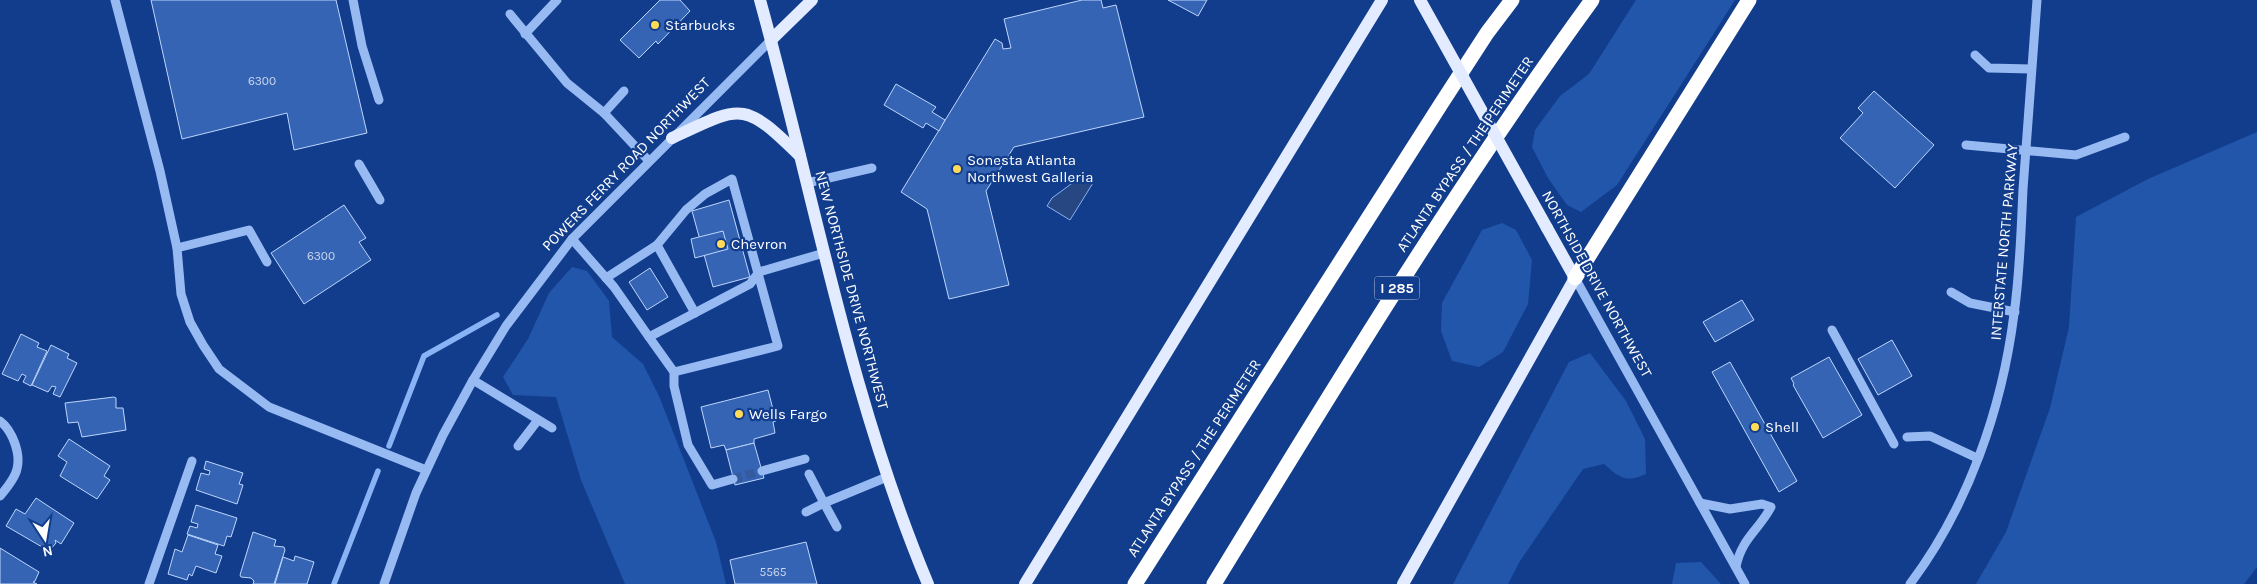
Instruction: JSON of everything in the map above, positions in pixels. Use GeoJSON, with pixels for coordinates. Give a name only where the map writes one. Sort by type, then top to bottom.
{"type":"FeatureCollection","features":[{"type":"Feature","properties":{"kind":"highway","name":"ATLANTA BYPASS / THE PERIMETER"},"geometry":{"type":"LineString","coordinates":[[1135,584],[1441,104],[1487,33],[1512,0]]}},
{"type":"Feature","properties":{"kind":"highway","name":"ATLANTA BYPASS / THE PERIMETER"},"geometry":{"type":"LineString","coordinates":[[1214,584],[1354,355],[1531,84],[1592,0]]}},
{"type":"Feature","properties":{"kind":"highway"},"geometry":{"type":"LineString","coordinates":[[1575,278],[1749,0]]}},
{"type":"Feature","properties":{"kind":"main road","name":"NEW NORTHSIDE DRIVE NORTHWEST"},"geometry":{"type":"LineString","coordinates":[[760,0],[864,405],[886,478],[928,584]]}},
{"type":"Feature","properties":{"kind":"main road","name":"POWERS FERRY ROAD NORTHWEST"},"geometry":{"type":"LineString","coordinates":[[771,40],[812,0]]}},
{"type":"Feature","properties":{"kind":"main road"},"geometry":{"type":"LineString","coordinates":[[1025,584],[1382,0]]}},
{"type":"Feature","properties":{"kind":"main road","name":"NORTHSIDE DRIVE NORTHWEST"},"geometry":{"type":"LineString","coordinates":[[1419,0],[1575,278]]}},
{"type":"Feature","properties":{"kind":"main road"},"geometry":{"type":"LineString","coordinates":[[672,138],[718,116],[739,112],[766,124],[800,156]]}},
{"type":"Feature","properties":{"kind":"main road"},"geometry":{"type":"LineString","coordinates":[[1403,584],[1575,278]]}},
{"type":"Feature","properties":{"kind":"street"},"geometry":{"type":"LineString","coordinates":[[115,0],[160,171],[176,248],[181,294],[190,322],[219,369],[270,407],[426,470]]}},
{"type":"Feature","properties":{"kind":"street"},"geometry":{"type":"LineString","coordinates":[[353,0],[362,46],[379,100]]}},
{"type":"Feature","properties":{"kind":"street"},"geometry":{"type":"LineString","coordinates":[[525,34],[557,0]]}},
{"type":"Feature","properties":{"kind":"street","name":"INTERSTATE NORTH PARKWAY"},"geometry":{"type":"LineString","coordinates":[[1910,584],[1953,514],[1977,458],[2005,369],[2015,312],[2037,0]]}},
{"type":"Feature","properties":{"kind":"street"},"geometry":{"type":"LineString","coordinates":[[510,14],[567,83],[604,113],[648,160]]}},
{"type":"Feature","properties":{"kind":"street","name":"POWERS FERRY ROAD NORTHWEST"},"geometry":{"type":"LineString","coordinates":[[384,584],[426,470],[473,380],[506,326],[572,239],[648,160],[771,40]]}},
{"type":"Feature","properties":{"kind":"street"},"geometry":{"type":"LineString","coordinates":[[1976,55],[1989,68],[2032,69]]}},
{"type":"Feature","properties":{"kind":"street"},"geometry":{"type":"LineString","coordinates":[[604,113],[624,91]]}},
{"type":"Feature","properties":{"kind":"street"},"geometry":{"type":"LineString","coordinates":[[1966,145],[2026,152],[2076,155],[2125,137]]}},
{"type":"Feature","properties":{"kind":"street"},"geometry":{"type":"LineString","coordinates":[[359,164],[380,200]]}},
{"type":"Feature","properties":{"kind":"street"},"geometry":{"type":"LineString","coordinates":[[807,183],[872,168]]}},
{"type":"Feature","properties":{"kind":"street"},"geometry":{"type":"LineString","coordinates":[[606,278],[657,245],[686,210],[705,194],[732,179],[778,346],[674,372]]}},
{"type":"Feature","properties":{"kind":"street"},"geometry":{"type":"LineString","coordinates":[[176,248],[248,230],[267,262]]}},
{"type":"Feature","properties":{"kind":"street"},"geometry":{"type":"LineString","coordinates":[[572,239],[606,278],[674,372],[674,386],[688,445],[712,485],[733,480]]}},
{"type":"Feature","properties":{"kind":"street"},"geometry":{"type":"LineString","coordinates":[[657,245],[695,313]]}},
{"type":"Feature","properties":{"kind":"street"},"geometry":{"type":"LineString","coordinates":[[649,337],[750,284],[759,272],[824,253]]}},
{"type":"Feature","properties":{"kind":"street","name":"NORTHSIDE DRIVE NORTHWEST"},"geometry":{"type":"LineString","coordinates":[[1575,278],[1745,584]]}},
{"type":"Feature","properties":{"kind":"street"},"geometry":{"type":"LineString","coordinates":[[1951,292],[1970,303],[2015,312]]}},
{"type":"Feature","properties":{"kind":"street"},"geometry":{"type":"LineString","coordinates":[[1832,330],[1894,444]]}},
{"type":"Feature","properties":{"kind":"street"},"geometry":{"type":"LineString","coordinates":[[473,380],[552,428]]}},
{"type":"Feature","properties":{"kind":"street"},"geometry":{"type":"LineString","coordinates":[[518,446],[538,420]]}},
{"type":"Feature","properties":{"kind":"street"},"geometry":{"type":"LineString","coordinates":[[0,421],[6,426],[16,448],[17,469],[7,489],[0,496]]}},
{"type":"Feature","properties":{"kind":"street"},"geometry":{"type":"LineString","coordinates":[[1907,437],[1930,436],[1977,458]]}},
{"type":"Feature","properties":{"kind":"street"},"geometry":{"type":"LineString","coordinates":[[762,471],[805,459]]}},
{"type":"Feature","properties":{"kind":"street"},"geometry":{"type":"LineString","coordinates":[[149,584],[192,461]]}},
{"type":"Feature","properties":{"kind":"street"},"geometry":{"type":"LineString","coordinates":[[809,474],[837,527]]}},
{"type":"Feature","properties":{"kind":"street"},"geometry":{"type":"LineString","coordinates":[[806,512],[886,478]]}},
{"type":"Feature","properties":{"kind":"street"},"geometry":{"type":"LineString","coordinates":[[1700,504],[1730,509],[1762,504],[1771,507],[1762,524],[1742,544],[1736,568]]}},
{"type":"Feature","properties":{"kind":"shaded area"},"geometry":{"type":"Polygon","coordinates":[[[1636,0],[1735,0],[1617,185],[1581,212],[1567,205],[1548,178],[1532,147],[1535,130],[1560,96],[1589,74],[1636,0]]]}},
{"type":"Feature","properties":{"kind":"shaded area"},"geometry":{"type":"Polygon","coordinates":[[[2257,132],[2257,567],[2244,584],[1976,584],[2006,532],[2050,408],[2069,327],[2076,217],[2148,179],[2257,132]]]}},
{"type":"Feature","properties":{"kind":"shaded area"},"geometry":{"type":"Polygon","coordinates":[[[1082,176],[1093,183],[1070,220],[1047,206],[1052,198],[1082,176]]]}},
{"type":"Feature","properties":{"kind":"shaded area"},"geometry":{"type":"Polygon","coordinates":[[[1502,223],[1516,230],[1532,260],[1528,304],[1503,352],[1479,367],[1452,361],[1441,331],[1442,303],[1482,230],[1502,223]]]}},
{"type":"Feature","properties":{"kind":"shaded area"},"geometry":{"type":"Polygon","coordinates":[[[572,267],[587,271],[609,301],[612,337],[643,364],[659,396],[716,542],[726,584],[625,584],[581,480],[556,397],[513,395],[503,377],[528,339],[549,293],[572,267]]]}},
{"type":"Feature","properties":{"kind":"shaded area"},"geometry":{"type":"Polygon","coordinates":[[[1590,353],[1626,401],[1645,439],[1646,474],[1639,477],[1623,478],[1604,464],[1583,469],[1520,561],[1508,584],[1453,584],[1569,362],[1590,353]]]}},
{"type":"Feature","properties":{"kind":"shaded area"},"geometry":{"type":"Polygon","coordinates":[[[1701,562],[1721,584],[1672,584],[1676,563],[1701,562]]]}},
{"type":"Feature","properties":{"kind":"building"},"geometry":{"type":"Polygon","coordinates":[[[151,0],[336,0],[367,133],[294,150],[287,113],[182,139],[151,0]]]}},
{"type":"Feature","properties":{"kind":"building","name":"Starbucks"},"geometry":{"type":"Polygon","coordinates":[[[660,0],[680,0],[690,11],[658,44],[656,41],[639,58],[620,40],[660,0]]]}},
{"type":"Feature","properties":{"kind":"building","name":"Sonesta Atlanta Northwest Galleria"},"geometry":{"type":"Polygon","coordinates":[[[1082,0],[1101,0],[1103,8],[1116,5],[1144,117],[1014,147],[986,191],[1009,285],[949,299],[927,209],[901,192],[995,39],[1002,43],[1003,49],[1011,48],[1004,19],[1082,0]]]}},
{"type":"Feature","properties":{"kind":"building"},"geometry":{"type":"Polygon","coordinates":[[[1168,0],[1207,0],[1198,16],[1168,0]]]}},
{"type":"Feature","properties":{"kind":"building"},"geometry":{"type":"Polygon","coordinates":[[[896,84],[936,107],[932,112],[945,120],[939,131],[926,123],[923,128],[884,105],[896,84]]]}},
{"type":"Feature","properties":{"kind":"building"},"geometry":{"type":"Polygon","coordinates":[[[1874,91],[1934,145],[1895,188],[1840,138],[1863,113],[1858,108],[1874,91]]]}},
{"type":"Feature","properties":{"kind":"building","name":"Chevron"},"geometry":{"type":"Polygon","coordinates":[[[729,200],[750,277],[713,287],[692,211],[729,200]]]}},
{"type":"Feature","properties":{"kind":"building"},"geometry":{"type":"Polygon","coordinates":[[[344,205],[366,238],[359,242],[371,260],[304,304],[271,253],[344,205]]]}},
{"type":"Feature","properties":{"kind":"building"},"geometry":{"type":"Polygon","coordinates":[[[723,231],[728,249],[695,258],[691,239],[723,231]]]}},
{"type":"Feature","properties":{"kind":"building"},"geometry":{"type":"Polygon","coordinates":[[[650,268],[668,297],[647,310],[629,282],[650,268]]]}},
{"type":"Feature","properties":{"kind":"building"},"geometry":{"type":"Polygon","coordinates":[[[1742,300],[1754,320],[1715,342],[1703,322],[1742,300]]]}},
{"type":"Feature","properties":{"kind":"building"},"geometry":{"type":"Polygon","coordinates":[[[21,334],[39,343],[37,347],[47,351],[31,386],[23,382],[26,376],[22,374],[18,381],[2,374],[21,334]]]}},
{"type":"Feature","properties":{"kind":"building"},"geometry":{"type":"Polygon","coordinates":[[[1892,340],[1912,376],[1878,395],[1858,359],[1892,340]]]}},
{"type":"Feature","properties":{"kind":"building"},"geometry":{"type":"Polygon","coordinates":[[[51,345],[69,354],[67,358],[77,363],[60,397],[53,394],[56,387],[52,386],[48,392],[32,385],[51,345]]]}},
{"type":"Feature","properties":{"kind":"building"},"geometry":{"type":"Polygon","coordinates":[[[1829,357],[1862,415],[1823,438],[1793,385],[1791,378],[1829,357]]]}},
{"type":"Feature","properties":{"kind":"building","name":"Shell"},"geometry":{"type":"Polygon","coordinates":[[[1730,362],[1797,481],[1779,492],[1712,372],[1730,362]]]}},
{"type":"Feature","properties":{"kind":"building","name":"Wells Fargo"},"geometry":{"type":"Polygon","coordinates":[[[768,390],[776,421],[773,422],[775,433],[754,439],[754,443],[726,450],[724,445],[711,448],[701,407],[768,390]]]}},
{"type":"Feature","properties":{"kind":"building"},"geometry":{"type":"Polygon","coordinates":[[[116,398],[116,408],[123,408],[126,430],[82,437],[78,422],[68,423],[65,403],[116,398]]]}},
{"type":"Feature","properties":{"kind":"building"},"geometry":{"type":"Polygon","coordinates":[[[69,439],[110,466],[104,476],[110,480],[97,499],[60,476],[67,462],[58,456],[69,439]]]}},
{"type":"Feature","properties":{"kind":"building"},"geometry":{"type":"Polygon","coordinates":[[[754,443],[764,478],[735,485],[726,450],[754,443]]]}},
{"type":"Feature","properties":{"kind":"building"},"geometry":{"type":"Polygon","coordinates":[[[206,461],[243,473],[239,484],[243,485],[237,504],[196,490],[201,473],[209,475],[210,471],[204,469],[206,461]]]}},
{"type":"Feature","properties":{"kind":"building"},"geometry":{"type":"Polygon","coordinates":[[[36,498],[74,523],[61,544],[55,540],[56,543],[49,551],[6,526],[16,509],[25,514],[36,498]]]}},
{"type":"Feature","properties":{"kind":"building"},"geometry":{"type":"Polygon","coordinates":[[[196,505],[237,518],[231,537],[227,536],[224,546],[187,534],[190,526],[197,528],[198,524],[191,522],[196,505]]]}},
{"type":"Feature","properties":{"kind":"building"},"geometry":{"type":"Polygon","coordinates":[[[253,532],[276,540],[274,546],[284,547],[285,550],[274,584],[253,584],[254,581],[251,578],[241,577],[240,575],[253,532]]]}},
{"type":"Feature","properties":{"kind":"building"},"geometry":{"type":"Polygon","coordinates":[[[188,535],[218,545],[215,554],[222,556],[216,573],[196,566],[192,576],[189,574],[187,580],[168,574],[175,549],[182,552],[188,535]]]}},
{"type":"Feature","properties":{"kind":"building"},"geometry":{"type":"Polygon","coordinates":[[[806,542],[817,584],[735,584],[730,560],[806,542]]]}},
{"type":"Feature","properties":{"kind":"building"},"geometry":{"type":"Polygon","coordinates":[[[0,548],[39,572],[33,582],[37,584],[0,584],[0,548]]]}},
{"type":"Feature","properties":{"kind":"building"},"geometry":{"type":"Polygon","coordinates":[[[295,556],[314,562],[307,584],[275,584],[283,557],[294,561],[295,556]]]}},
{"type":"Feature","properties":{"kind":"waterway"},"geometry":{"type":"LineString","coordinates":[[389,446],[424,356],[497,315]]}},
{"type":"Feature","properties":{"kind":"waterway"},"geometry":{"type":"LineString","coordinates":[[334,584],[378,471]]}},
{"type":"Feature","properties":{"kind":"tunnel"},"geometry":{"type":"LineString","coordinates":[[733,479],[762,471]]}},
{"type":"Feature","properties":{"kind":"place","name":"Starbucks"},"geometry":{"type":"Point","coordinates":[655,25]}},
{"type":"Feature","properties":{"kind":"place","name":"Sonesta Atlanta Northwest Galleria"},"geometry":{"type":"Point","coordinates":[957,169]}},
{"type":"Feature","properties":{"kind":"place","name":"Chevron"},"geometry":{"type":"Point","coordinates":[721,244]}},
{"type":"Feature","properties":{"kind":"place","name":"Wells Fargo"},"geometry":{"type":"Point","coordinates":[739,414]}},
{"type":"Feature","properties":{"kind":"place","name":"Shell"},"geometry":{"type":"Point","coordinates":[1755,427]}}]}
